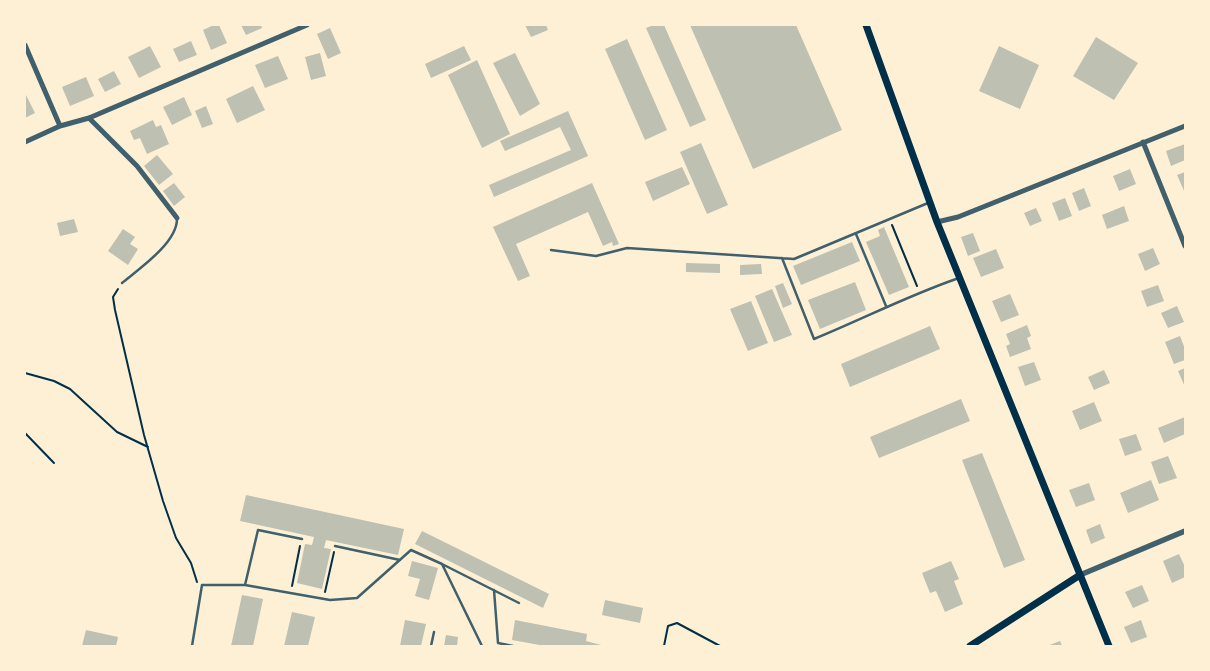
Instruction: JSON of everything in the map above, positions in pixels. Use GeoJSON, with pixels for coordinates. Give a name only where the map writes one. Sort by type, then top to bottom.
{"type":"FeatureCollection","features":[{"type":"Feature","properties":{"kind":"main road"},"geometry":{"type":"LineString","coordinates":[[866,25],[937,222],[1109,646]]}},
{"type":"Feature","properties":{"kind":"main road"},"geometry":{"type":"LineString","coordinates":[[970,646],[1080,575]]}},
{"type":"Feature","properties":{"kind":"street"},"geometry":{"type":"LineString","coordinates":[[25,142],[60,126],[89,118],[307,25]]}},
{"type":"Feature","properties":{"kind":"street"},"geometry":{"type":"LineString","coordinates":[[25,45],[60,126]]}},
{"type":"Feature","properties":{"kind":"street"},"geometry":{"type":"LineString","coordinates":[[89,118],[137,166],[177,218]]}},
{"type":"Feature","properties":{"kind":"street"},"geometry":{"type":"LineString","coordinates":[[937,222],[958,217],[1185,126]]}},
{"type":"Feature","properties":{"kind":"street"},"geometry":{"type":"LineString","coordinates":[[1144,142],[1185,246]]}},
{"type":"Feature","properties":{"kind":"street"},"geometry":{"type":"LineString","coordinates":[[1080,575],[1185,531]]}},
{"type":"Feature","properties":{"kind":"lane"},"geometry":{"type":"LineString","coordinates":[[551,250],[596,256],[627,248],[794,259],[930,202]]}},
{"type":"Feature","properties":{"kind":"lane"},"geometry":{"type":"LineString","coordinates":[[122,283],[153,258],[173,235],[177,226],[177,218]]}},
{"type":"Feature","properties":{"kind":"lane"},"geometry":{"type":"LineString","coordinates":[[855,233],[886,306]]}},
{"type":"Feature","properties":{"kind":"lane"},"geometry":{"type":"LineString","coordinates":[[782,258],[814,338],[868,317],[886,306],[920,292],[960,278]]}},
{"type":"Feature","properties":{"kind":"lane"},"geometry":{"type":"LineString","coordinates":[[245,585],[258,530],[302,539]]}},
{"type":"Feature","properties":{"kind":"lane"},"geometry":{"type":"LineString","coordinates":[[335,546],[400,560]]}},
{"type":"Feature","properties":{"kind":"lane"},"geometry":{"type":"LineString","coordinates":[[192,646],[202,585],[245,585],[324,599],[357,598],[411,550],[519,602]]}},
{"type":"Feature","properties":{"kind":"lane"},"geometry":{"type":"LineString","coordinates":[[442,564],[482,646]]}},
{"type":"Feature","properties":{"kind":"lane"},"geometry":{"type":"LineString","coordinates":[[494,590],[498,643],[513,646]]}},
{"type":"Feature","properties":{"kind":"lane"},"geometry":{"type":"LineString","coordinates":[[432,646],[434,632]]}},
{"type":"Feature","properties":{"kind":"path"},"geometry":{"type":"LineString","coordinates":[[889,219],[920,292]]}},
{"type":"Feature","properties":{"kind":"path"},"geometry":{"type":"LineString","coordinates":[[122,283],[113,297],[115,310],[148,447],[176,538],[191,563],[201,596]]}},
{"type":"Feature","properties":{"kind":"path"},"geometry":{"type":"LineString","coordinates":[[25,373],[54,381],[70,389],[117,432],[148,447]]}},
{"type":"Feature","properties":{"kind":"path"},"geometry":{"type":"LineString","coordinates":[[25,433],[54,462]]}},
{"type":"Feature","properties":{"kind":"path"},"geometry":{"type":"LineString","coordinates":[[291,593],[302,539]]}},
{"type":"Feature","properties":{"kind":"path"},"geometry":{"type":"LineString","coordinates":[[324,599],[335,546]]}},
{"type":"Feature","properties":{"kind":"path"},"geometry":{"type":"LineString","coordinates":[[664,646],[668,626],[678,623],[720,646]]}},
{"type":"Feature","properties":{"kind":"building"},"geometry":{"type":"Polygon","coordinates":[[[219,25],[227,43],[211,50],[203,30],[219,25]]]}},
{"type":"Feature","properties":{"kind":"building"},"geometry":{"type":"Polygon","coordinates":[[[241,25],[261,25],[262,28],[246,35],[241,25]]]}},
{"type":"Feature","properties":{"kind":"building"},"geometry":{"type":"Polygon","coordinates":[[[525,25],[546,25],[548,30],[531,37],[525,25]]]}},
{"type":"Feature","properties":{"kind":"building"},"geometry":{"type":"Polygon","coordinates":[[[654,25],[664,25],[706,120],[690,127],[646,28],[654,25]]]}},
{"type":"Feature","properties":{"kind":"building"},"geometry":{"type":"Polygon","coordinates":[[[690,25],[796,25],[842,130],[753,169],[690,25]]]}},
{"type":"Feature","properties":{"kind":"building"},"geometry":{"type":"Polygon","coordinates":[[[330,28],[341,53],[328,59],[317,34],[330,28]]]}},
{"type":"Feature","properties":{"kind":"building"},"geometry":{"type":"Polygon","coordinates":[[[1096,37],[1138,63],[1114,100],[1073,76],[1096,37]]]}},
{"type":"Feature","properties":{"kind":"building"},"geometry":{"type":"Polygon","coordinates":[[[627,39],[667,130],[645,140],[605,49],[627,39]]]}},
{"type":"Feature","properties":{"kind":"building"},"geometry":{"type":"Polygon","coordinates":[[[191,41],[197,55],[179,62],[173,49],[191,41]]]}},
{"type":"Feature","properties":{"kind":"building"},"geometry":{"type":"Polygon","coordinates":[[[150,46],[161,67],[139,78],[128,57],[150,46]]]}},
{"type":"Feature","properties":{"kind":"building"},"geometry":{"type":"Polygon","coordinates":[[[464,46],[471,60],[431,78],[425,64],[464,46]]]}},
{"type":"Feature","properties":{"kind":"building"},"geometry":{"type":"Polygon","coordinates":[[[999,46],[1039,65],[1020,109],[979,91],[999,46]]]}},
{"type":"Feature","properties":{"kind":"building"},"geometry":{"type":"Polygon","coordinates":[[[320,53],[326,76],[311,80],[305,57],[320,53]]]}},
{"type":"Feature","properties":{"kind":"building"},"geometry":{"type":"Polygon","coordinates":[[[515,53],[540,104],[520,116],[493,63],[515,53]]]}},
{"type":"Feature","properties":{"kind":"building"},"geometry":{"type":"Polygon","coordinates":[[[278,56],[288,79],[265,88],[255,65],[278,56]]]}},
{"type":"Feature","properties":{"kind":"building"},"geometry":{"type":"Polygon","coordinates":[[[477,60],[510,134],[482,148],[448,75],[477,60]]]}},
{"type":"Feature","properties":{"kind":"building"},"geometry":{"type":"Polygon","coordinates":[[[114,71],[121,84],[105,92],[98,79],[114,71]]]}},
{"type":"Feature","properties":{"kind":"building"},"geometry":{"type":"Polygon","coordinates":[[[86,77],[94,96],[70,106],[62,87],[86,77]]]}},
{"type":"Feature","properties":{"kind":"building"},"geometry":{"type":"Polygon","coordinates":[[[253,86],[265,110],[237,123],[226,99],[253,86]]]}},
{"type":"Feature","properties":{"kind":"building"},"geometry":{"type":"Polygon","coordinates":[[[25,93],[35,113],[25,118],[25,93]]]}},
{"type":"Feature","properties":{"kind":"building"},"geometry":{"type":"Polygon","coordinates":[[[184,97],[192,115],[172,125],[163,107],[184,97]]]}},
{"type":"Feature","properties":{"kind":"building"},"geometry":{"type":"Polygon","coordinates":[[[206,106],[213,124],[202,128],[195,111],[206,106]]]}},
{"type":"Feature","properties":{"kind":"building"},"geometry":{"type":"Polygon","coordinates":[[[568,111],[588,156],[494,197],[489,185],[571,150],[560,127],[505,151],[500,141],[568,111]]]}},
{"type":"Feature","properties":{"kind":"building"},"geometry":{"type":"Polygon","coordinates":[[[153,120],[156,127],[161,125],[169,144],[147,154],[140,138],[134,140],[130,131],[153,120]]]}},
{"type":"Feature","properties":{"kind":"building"},"geometry":{"type":"Polygon","coordinates":[[[701,143],[728,205],[707,214],[680,152],[701,143]]]}},
{"type":"Feature","properties":{"kind":"building"},"geometry":{"type":"Polygon","coordinates":[[[1185,144],[1185,160],[1171,166],[1166,151],[1185,144]]]}},
{"type":"Feature","properties":{"kind":"building"},"geometry":{"type":"Polygon","coordinates":[[[157,155],[173,174],[159,185],[144,166],[157,155]]]}},
{"type":"Feature","properties":{"kind":"building"},"geometry":{"type":"Polygon","coordinates":[[[682,167],[690,184],[653,201],[645,182],[682,167]]]}},
{"type":"Feature","properties":{"kind":"building"},"geometry":{"type":"Polygon","coordinates":[[[1130,169],[1136,184],[1119,191],[1113,176],[1130,169]]]}},
{"type":"Feature","properties":{"kind":"building"},"geometry":{"type":"Polygon","coordinates":[[[1185,172],[1185,193],[1177,175],[1185,172]]]}},
{"type":"Feature","properties":{"kind":"building"},"geometry":{"type":"Polygon","coordinates":[[[174,183],[185,197],[174,206],[163,191],[174,183]]]}},
{"type":"Feature","properties":{"kind":"building"},"geometry":{"type":"Polygon","coordinates":[[[592,183],[619,244],[613,246],[612,242],[603,246],[588,212],[516,244],[530,276],[518,281],[493,227],[592,183]]]}},
{"type":"Feature","properties":{"kind":"building"},"geometry":{"type":"Polygon","coordinates":[[[1084,188],[1091,206],[1079,211],[1072,193],[1084,188]]]}},
{"type":"Feature","properties":{"kind":"building"},"geometry":{"type":"Polygon","coordinates":[[[1065,198],[1072,216],[1059,221],[1052,203],[1065,198]]]}},
{"type":"Feature","properties":{"kind":"building"},"geometry":{"type":"Polygon","coordinates":[[[1124,206],[1129,221],[1107,229],[1102,215],[1124,206]]]}},
{"type":"Feature","properties":{"kind":"building"},"geometry":{"type":"Polygon","coordinates":[[[1036,208],[1042,221],[1030,226],[1024,213],[1036,208]]]}},
{"type":"Feature","properties":{"kind":"building"},"geometry":{"type":"Polygon","coordinates":[[[74,219],[78,232],[60,236],[57,223],[74,219]]]}},
{"type":"Feature","properties":{"kind":"building"},"geometry":{"type":"Polygon","coordinates":[[[884,227],[909,287],[889,295],[866,242],[880,236],[878,230],[884,227]]]}},
{"type":"Feature","properties":{"kind":"building"},"geometry":{"type":"Polygon","coordinates":[[[123,229],[135,237],[130,244],[138,249],[128,265],[108,251],[123,229]]]}},
{"type":"Feature","properties":{"kind":"building"},"geometry":{"type":"Polygon","coordinates":[[[973,233],[980,251],[968,256],[961,237],[973,233]]]}},
{"type":"Feature","properties":{"kind":"building"},"geometry":{"type":"Polygon","coordinates":[[[852,242],[860,261],[801,285],[793,266],[852,242]]]}},
{"type":"Feature","properties":{"kind":"building"},"geometry":{"type":"Polygon","coordinates":[[[1153,248],[1160,264],[1145,271],[1138,254],[1153,248]]]}},
{"type":"Feature","properties":{"kind":"building"},"geometry":{"type":"Polygon","coordinates":[[[996,249],[1004,268],[981,277],[973,258],[996,249]]]}},
{"type":"Feature","properties":{"kind":"building"},"geometry":{"type":"Polygon","coordinates":[[[686,263],[720,264],[720,273],[686,272],[686,263]]]}},
{"type":"Feature","properties":{"kind":"building"},"geometry":{"type":"Polygon","coordinates":[[[761,264],[762,274],[740,275],[740,265],[761,264]]]}},
{"type":"Feature","properties":{"kind":"building"},"geometry":{"type":"Polygon","coordinates":[[[855,282],[866,310],[820,329],[808,300],[855,282]]]}},
{"type":"Feature","properties":{"kind":"building"},"geometry":{"type":"Polygon","coordinates":[[[783,283],[792,304],[783,308],[775,286],[783,283]]]}},
{"type":"Feature","properties":{"kind":"building"},"geometry":{"type":"Polygon","coordinates":[[[1158,285],[1164,301],[1147,307],[1141,291],[1158,285]]]}},
{"type":"Feature","properties":{"kind":"building"},"geometry":{"type":"Polygon","coordinates":[[[772,289],[792,335],[774,342],[755,296],[772,289]]]}},
{"type":"Feature","properties":{"kind":"building"},"geometry":{"type":"Polygon","coordinates":[[[1010,294],[1019,315],[1001,322],[992,301],[1010,294]]]}},
{"type":"Feature","properties":{"kind":"building"},"geometry":{"type":"Polygon","coordinates":[[[751,301],[768,343],[748,351],[730,309],[751,301]]]}},
{"type":"Feature","properties":{"kind":"building"},"geometry":{"type":"Polygon","coordinates":[[[1177,306],[1184,322],[1168,328],[1161,313],[1177,306]]]}},
{"type":"Feature","properties":{"kind":"building"},"geometry":{"type":"Polygon","coordinates":[[[1027,325],[1031,336],[1027,338],[1031,349],[1010,357],[1006,346],[1010,344],[1006,334],[1027,325]]]}},
{"type":"Feature","properties":{"kind":"building"},"geometry":{"type":"Polygon","coordinates":[[[930,326],[940,349],[850,387],[841,364],[930,326]]]}},
{"type":"Feature","properties":{"kind":"building"},"geometry":{"type":"Polygon","coordinates":[[[1180,336],[1185,349],[1185,360],[1174,364],[1165,342],[1180,336]]]}},
{"type":"Feature","properties":{"kind":"building"},"geometry":{"type":"Polygon","coordinates":[[[1034,362],[1041,380],[1025,386],[1018,367],[1034,362]]]}},
{"type":"Feature","properties":{"kind":"building"},"geometry":{"type":"Polygon","coordinates":[[[1185,368],[1185,387],[1178,371],[1185,368]]]}},
{"type":"Feature","properties":{"kind":"building"},"geometry":{"type":"Polygon","coordinates":[[[1104,370],[1110,383],[1094,390],[1088,377],[1104,370]]]}},
{"type":"Feature","properties":{"kind":"building"},"geometry":{"type":"Polygon","coordinates":[[[961,399],[970,421],[879,458],[870,437],[961,399]]]}},
{"type":"Feature","properties":{"kind":"building"},"geometry":{"type":"Polygon","coordinates":[[[1094,402],[1102,421],[1080,430],[1072,411],[1094,402]]]}},
{"type":"Feature","properties":{"kind":"building"},"geometry":{"type":"Polygon","coordinates":[[[1185,417],[1185,434],[1164,443],[1158,428],[1185,417]]]}},
{"type":"Feature","properties":{"kind":"building"},"geometry":{"type":"Polygon","coordinates":[[[1136,434],[1142,450],[1125,456],[1119,439],[1136,434]]]}},
{"type":"Feature","properties":{"kind":"building"},"geometry":{"type":"Polygon","coordinates":[[[982,453],[1025,560],[1004,568],[962,460],[982,453]]]}},
{"type":"Feature","properties":{"kind":"building"},"geometry":{"type":"Polygon","coordinates":[[[1168,456],[1177,478],[1159,484],[1151,462],[1168,456]]]}},
{"type":"Feature","properties":{"kind":"building"},"geometry":{"type":"Polygon","coordinates":[[[1151,480],[1159,500],[1128,513],[1120,493],[1151,480]]]}},
{"type":"Feature","properties":{"kind":"building"},"geometry":{"type":"Polygon","coordinates":[[[1089,483],[1095,500],[1076,507],[1069,490],[1089,483]]]}},
{"type":"Feature","properties":{"kind":"building"},"geometry":{"type":"Polygon","coordinates":[[[246,495],[404,529],[398,555],[326,540],[324,548],[331,549],[322,589],[297,583],[305,544],[312,545],[314,537],[240,521],[246,495]]]}},
{"type":"Feature","properties":{"kind":"building"},"geometry":{"type":"Polygon","coordinates":[[[1100,524],[1105,538],[1091,544],[1086,530],[1100,524]]]}},
{"type":"Feature","properties":{"kind":"building"},"geometry":{"type":"Polygon","coordinates":[[[422,531],[549,594],[543,608],[415,544],[422,531]]]}},
{"type":"Feature","properties":{"kind":"building"},"geometry":{"type":"Polygon","coordinates":[[[1179,554],[1185,567],[1185,577],[1172,583],[1163,561],[1179,554]]]}},
{"type":"Feature","properties":{"kind":"building"},"geometry":{"type":"Polygon","coordinates":[[[412,561],[438,568],[429,600],[415,596],[420,579],[408,576],[412,561]]]}},
{"type":"Feature","properties":{"kind":"building"},"geometry":{"type":"Polygon","coordinates":[[[951,561],[959,579],[954,581],[963,604],[945,612],[936,591],[930,593],[922,573],[951,561]]]}},
{"type":"Feature","properties":{"kind":"building"},"geometry":{"type":"Polygon","coordinates":[[[1142,585],[1149,601],[1133,608],[1125,592],[1142,585]]]}},
{"type":"Feature","properties":{"kind":"building"},"geometry":{"type":"Polygon","coordinates":[[[242,595],[263,599],[253,646],[231,646],[242,595]]]}},
{"type":"Feature","properties":{"kind":"building"},"geometry":{"type":"Polygon","coordinates":[[[605,600],[643,608],[640,623],[602,615],[605,600]]]}},
{"type":"Feature","properties":{"kind":"building"},"geometry":{"type":"Polygon","coordinates":[[[292,612],[315,617],[308,646],[284,646],[292,612]]]}},
{"type":"Feature","properties":{"kind":"building"},"geometry":{"type":"Polygon","coordinates":[[[405,620],[426,624],[421,646],[400,646],[405,620]]]}},
{"type":"Feature","properties":{"kind":"building"},"geometry":{"type":"Polygon","coordinates":[[[515,620],[587,634],[586,641],[605,646],[545,646],[512,640],[515,620]]]}},
{"type":"Feature","properties":{"kind":"building"},"geometry":{"type":"Polygon","coordinates":[[[1141,620],[1147,637],[1131,643],[1124,627],[1141,620]]]}},
{"type":"Feature","properties":{"kind":"building"},"geometry":{"type":"Polygon","coordinates":[[[86,630],[118,637],[116,646],[82,646],[86,630]]]}},
{"type":"Feature","properties":{"kind":"building"},"geometry":{"type":"Polygon","coordinates":[[[446,635],[458,637],[457,646],[444,646],[446,635]]]}},
{"type":"Feature","properties":{"kind":"building"},"geometry":{"type":"Polygon","coordinates":[[[1060,641],[1062,646],[1047,646],[1060,641]]]}}]}
